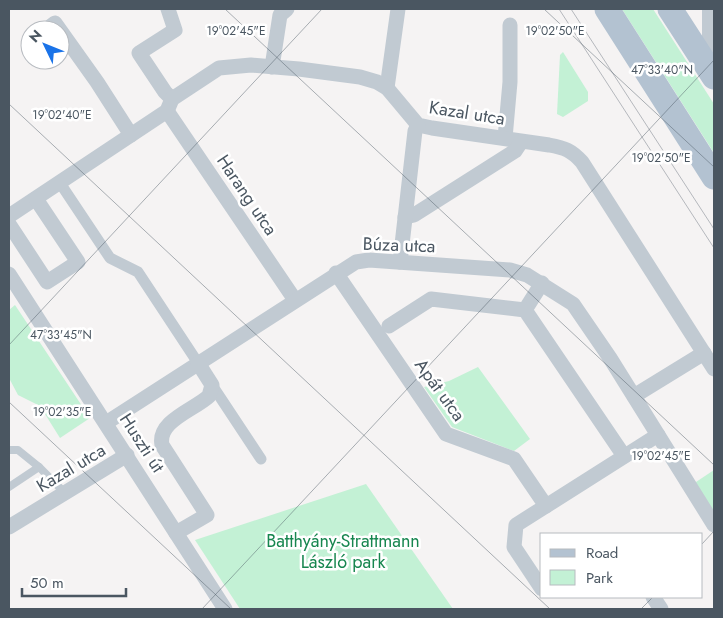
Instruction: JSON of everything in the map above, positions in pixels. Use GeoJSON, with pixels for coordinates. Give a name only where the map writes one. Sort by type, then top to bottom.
{"type":"FeatureCollection","features":[{"type":"Feature","properties":{"kind":"main road"},"geometry":{"type":"LineString","coordinates":[[607,9],[714,177]]}},
{"type":"Feature","properties":{"kind":"main road"},"geometry":{"type":"LineString","coordinates":[[670,9],[714,76]]}},
{"type":"Feature","properties":{"kind":"street","name":"Harang utca"},"geometry":{"type":"LineString","coordinates":[[168,9],[175,30],[139,53],[165,92],[170,105],[296,300]]}},
{"type":"Feature","properties":{"kind":"street"},"geometry":{"type":"LineString","coordinates":[[272,67],[280,15],[286,9]]}},
{"type":"Feature","properties":{"kind":"street"},"geometry":{"type":"LineString","coordinates":[[387,88],[398,9]]}},
{"type":"Feature","properties":{"kind":"street"},"geometry":{"type":"LineString","coordinates":[[712,9],[714,76]]}},
{"type":"Feature","properties":{"kind":"street"},"geometry":{"type":"LineString","coordinates":[[505,138],[510,82],[510,25]]}},
{"type":"Feature","properties":{"kind":"street"},"geometry":{"type":"LineString","coordinates":[[70,43],[131,135]]}},
{"type":"Feature","properties":{"kind":"street","name":"Kazal utca"},"geometry":{"type":"LineString","coordinates":[[9,216],[131,135],[219,68],[272,67],[360,77],[377,82],[387,88],[418,125],[566,148],[574,154],[582,162],[714,369]]}},
{"type":"Feature","properties":{"kind":"street"},"geometry":{"type":"LineString","coordinates":[[400,262],[415,131],[418,125]]}},
{"type":"Feature","properties":{"kind":"street"},"geometry":{"type":"LineString","coordinates":[[405,217],[414,215],[515,151],[521,142]]}},
{"type":"Feature","properties":{"kind":"street"},"geometry":{"type":"LineString","coordinates":[[60,183],[110,258],[138,272],[261,459]]}},
{"type":"Feature","properties":{"kind":"street"},"geometry":{"type":"LineString","coordinates":[[9,224],[47,282],[78,262],[36,199]]}},
{"type":"Feature","properties":{"kind":"street","name":"Búza utca"},"geometry":{"type":"LineString","coordinates":[[106,423],[336,273],[356,262],[369,260],[510,270],[527,274],[542,283],[572,304],[582,315],[714,525]]}},
{"type":"Feature","properties":{"kind":"street","name":"Apát utca"},"geometry":{"type":"LineString","coordinates":[[336,273],[446,434],[514,459],[546,506]]}},
{"type":"Feature","properties":{"kind":"street","name":"Huszti út"},"geometry":{"type":"LineString","coordinates":[[9,274],[225,609]]}},
{"type":"Feature","properties":{"kind":"street"},"geometry":{"type":"LineString","coordinates":[[525,310],[542,283]]}},
{"type":"Feature","properties":{"kind":"street"},"geometry":{"type":"LineString","coordinates":[[389,326],[431,298],[525,310],[624,456]]}},
{"type":"Feature","properties":{"kind":"street"},"geometry":{"type":"LineString","coordinates":[[634,396],[704,353]]}},
{"type":"Feature","properties":{"kind":"street"},"geometry":{"type":"LineString","coordinates":[[176,533],[207,515],[162,445],[161,433],[170,422],[209,396],[212,385]]}},
{"type":"Feature","properties":{"kind":"street"},"geometry":{"type":"LineString","coordinates":[[540,586],[514,547],[516,525],[658,435]]}},
{"type":"Feature","properties":{"kind":"street","name":"Kazal utca"},"geometry":{"type":"LineString","coordinates":[[9,527],[127,455]]}},
{"type":"Feature","properties":{"kind":"street"},"geometry":{"type":"LineString","coordinates":[[654,598],[661,609]]}},
{"type":"Feature","properties":{"kind":"lane"},"geometry":{"type":"LineString","coordinates":[[9,450],[18,450],[39,467],[65,493]]}},
{"type":"Feature","properties":{"kind":"lane"},"geometry":{"type":"LineString","coordinates":[[9,487],[39,467]]}},
{"type":"Feature","properties":{"kind":"green space"},"geometry":{"type":"Polygon","coordinates":[[[622,9],[653,9],[714,104],[714,153],[622,9]]]}},
{"type":"Feature","properties":{"kind":"green space"},"geometry":{"type":"Polygon","coordinates":[[[563,52],[588,92],[588,101],[563,117],[557,114],[560,55],[563,52]]]}},
{"type":"Feature","properties":{"kind":"green space"},"geometry":{"type":"Polygon","coordinates":[[[15,305],[90,418],[60,438],[40,406],[18,395],[9,378],[9,310],[15,305]]]}},
{"type":"Feature","properties":{"kind":"green space"},"geometry":{"type":"Polygon","coordinates":[[[478,367],[530,439],[514,451],[452,427],[424,387],[449,381],[478,367]]]}},
{"type":"Feature","properties":{"kind":"green space"},"geometry":{"type":"Polygon","coordinates":[[[714,470],[714,517],[693,484],[714,470]]]}},
{"type":"Feature","properties":{"kind":"green space","name":"Batthyány-Strattmann László park"},"geometry":{"type":"Polygon","coordinates":[[[366,484],[453,609],[240,609],[195,540],[366,484]]]}},
{"type":"Feature","properties":{"kind":"tram line"},"geometry":{"type":"LineString","coordinates":[[559,9],[714,248]]}},
{"type":"Feature","properties":{"kind":"tram line"},"geometry":{"type":"LineString","coordinates":[[571,9],[714,229]]}}]}
